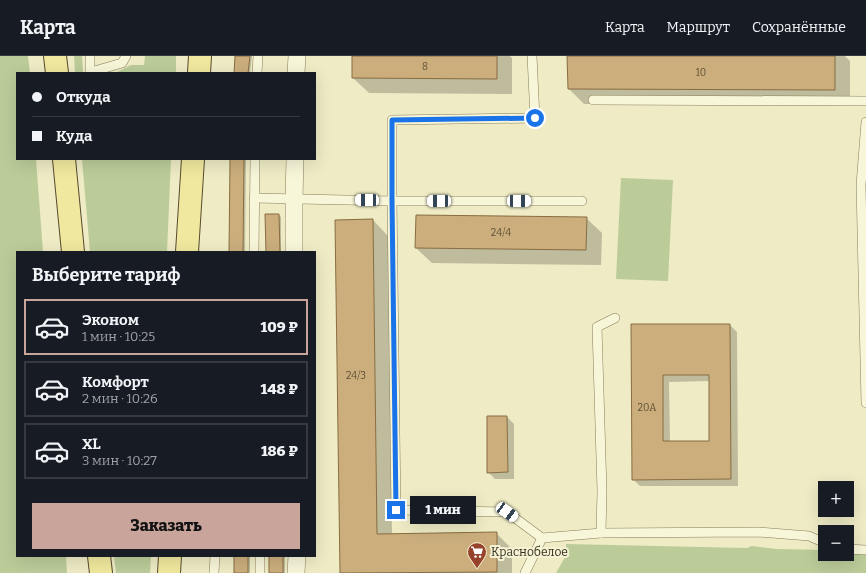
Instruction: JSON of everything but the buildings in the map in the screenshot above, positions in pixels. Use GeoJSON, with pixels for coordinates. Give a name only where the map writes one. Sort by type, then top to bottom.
{"type":"FeatureCollection","features":[{"type":"Feature","properties":{"kind":"main road"},"geometry":{"type":"LineString","coordinates":[[55,56],[57,72]]}},
{"type":"Feature","properties":{"kind":"main road"},"geometry":{"type":"LineString","coordinates":[[199,72],[200,56]]}},
{"type":"Feature","properties":{"kind":"main road"},"geometry":{"type":"LineString","coordinates":[[64,160],[73,251]]}},
{"type":"Feature","properties":{"kind":"main road"},"geometry":{"type":"LineString","coordinates":[[187,251],[193,160]]}},
{"type":"Feature","properties":{"kind":"main road"},"geometry":{"type":"LineString","coordinates":[[99,557],[101,573]]}},
{"type":"Feature","properties":{"kind":"main road"},"geometry":{"type":"LineString","coordinates":[[169,573],[170,557]]}},
{"type":"Feature","properties":{"kind":"street"},"geometry":{"type":"LineString","coordinates":[[296,72],[297,56]]}},
{"type":"Feature","properties":{"kind":"street"},"geometry":{"type":"LineString","coordinates":[[294,160],[294,251]]}},
{"type":"Feature","properties":{"kind":"street"},"geometry":{"type":"LineString","coordinates":[[296,573],[297,557]]}},
{"type":"Feature","properties":{"kind":"lane"},"geometry":{"type":"LineString","coordinates":[[90,56],[91,72]]}},
{"type":"Feature","properties":{"kind":"lane"},"geometry":{"type":"LineString","coordinates":[[94,72],[122,62],[126,56]]}},
{"type":"Feature","properties":{"kind":"lane"},"geometry":{"type":"LineString","coordinates":[[257,72],[258,56]]}},
{"type":"Feature","properties":{"kind":"lane"},"geometry":{"type":"LineString","coordinates":[[532,56],[535,118],[392,120],[396,510],[507,512],[542,538],[601,533],[758,532],[809,536],[818,540]]}},
{"type":"Feature","properties":{"kind":"lane"},"geometry":{"type":"LineString","coordinates":[[593,100],[866,101]]}},
{"type":"Feature","properties":{"kind":"lane"},"geometry":{"type":"LineString","coordinates":[[866,122],[861,185],[866,403]]}},
{"type":"Feature","properties":{"kind":"lane"},"geometry":{"type":"LineString","coordinates":[[254,160],[254,251]]}},
{"type":"Feature","properties":{"kind":"lane"},"geometry":{"type":"LineString","coordinates":[[254,198],[582,201]]}},
{"type":"Feature","properties":{"kind":"lane"},"geometry":{"type":"LineString","coordinates":[[601,533],[602,492],[597,327],[615,318]]}},
{"type":"Feature","properties":{"kind":"lane"},"geometry":{"type":"LineString","coordinates":[[525,573],[542,538]]}},
{"type":"Feature","properties":{"kind":"lane"},"geometry":{"type":"LineString","coordinates":[[854,549],[866,550]]}},
{"type":"Feature","properties":{"kind":"lane"},"geometry":{"type":"LineString","coordinates":[[214,573],[215,557]]}},
{"type":"Feature","properties":{"kind":"lane"},"geometry":{"type":"LineString","coordinates":[[260,557],[260,573]]}},
{"type":"Feature","properties":{"kind":"green space"},"geometry":{"type":"Polygon","coordinates":[[[0,56],[28,56],[30,72],[16,72],[16,160],[36,160],[43,251],[16,251],[16,557],[66,557],[67,573],[0,573],[0,56]]]}},
{"type":"Feature","properties":{"kind":"green space"},"geometry":{"type":"Polygon","coordinates":[[[74,56],[82,56],[83,72],[75,72],[74,56]]]}},
{"type":"Feature","properties":{"kind":"green space"},"geometry":{"type":"Polygon","coordinates":[[[145,56],[176,56],[176,72],[117,72],[131,65],[144,65],[145,56]]]}},
{"type":"Feature","properties":{"kind":"green space"},"geometry":{"type":"Polygon","coordinates":[[[82,160],[171,160],[167,251],[90,251],[82,160]]]}},
{"type":"Feature","properties":{"kind":"green space"},"geometry":{"type":"Polygon","coordinates":[[[621,178],[673,180],[668,281],[616,279],[621,178]]]}},
{"type":"Feature","properties":{"kind":"green space"},"geometry":{"type":"Polygon","coordinates":[[[566,544],[747,548],[752,546],[777,549],[818,550],[818,561],[854,561],[854,551],[866,551],[866,573],[556,573],[566,557],[566,544]]]}},
{"type":"Feature","properties":{"kind":"green space"},"geometry":{"type":"Polygon","coordinates":[[[114,557],[151,557],[150,573],[116,573],[114,557]]]}},
{"type":"Feature","properties":{"kind":"place","name":"Краснобелое"},"geometry":{"type":"Point","coordinates":[477,569]}},
{"type":"Feature","properties":{"kind":"route"},"geometry":{"type":"LineString","coordinates":[[396,510],[392,120],[535,118]]}}]}
